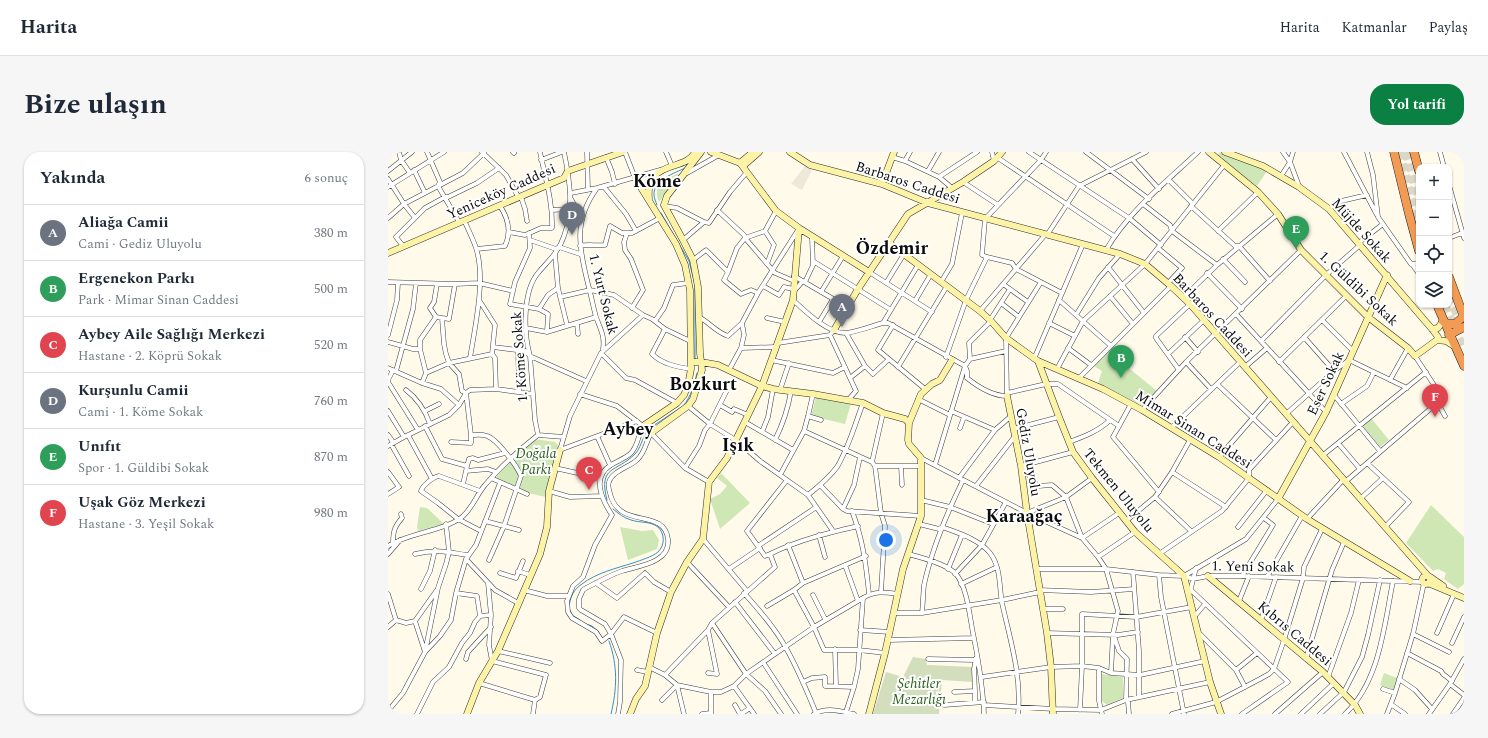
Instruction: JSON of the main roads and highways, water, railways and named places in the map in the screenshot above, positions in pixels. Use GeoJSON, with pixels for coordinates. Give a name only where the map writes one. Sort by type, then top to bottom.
{"type":"FeatureCollection","features":[{"type":"Feature","properties":{"kind":"highway"},"geometry":{"type":"LineString","coordinates":[[1394,152],[1408,214],[1416,241]]}},
{"type":"Feature","properties":{"kind":"highway"},"geometry":{"type":"LineString","coordinates":[[1414,152],[1417,164]]}},
{"type":"Feature","properties":{"kind":"highway"},"geometry":{"type":"LineString","coordinates":[[1443,321],[1455,324],[1464,316],[1452,284]]}},
{"type":"Feature","properties":{"kind":"highway"},"geometry":{"type":"LineString","coordinates":[[1438,308],[1449,335],[1458,349],[1464,364]]}},
{"type":"Feature","properties":{"kind":"highway"},"geometry":{"type":"LineString","coordinates":[[1449,335],[1464,327]]}},
{"type":"Feature","properties":{"kind":"waterway"},"geometry":{"type":"LineString","coordinates":[[657,205],[654,195],[657,185],[665,178],[685,168]]}},
{"type":"Feature","properties":{"kind":"waterway"},"geometry":{"type":"LineString","coordinates":[[661,213],[689,261],[695,285],[695,359]]}},
{"type":"Feature","properties":{"kind":"waterway"},"geometry":{"type":"LineString","coordinates":[[650,428],[683,406],[690,395],[697,373]]}},
{"type":"Feature","properties":{"kind":"waterway"},"geometry":{"type":"LineString","coordinates":[[607,500],[605,489],[607,475],[610,471],[628,460],[637,452],[646,432]]}},
{"type":"Feature","properties":{"kind":"waterway"},"geometry":{"type":"LineString","coordinates":[[569,607],[571,597],[575,591],[579,586],[588,580],[607,571],[650,557],[656,554],[662,546],[663,536],[658,527],[652,524],[628,519],[613,509]]}},
{"type":"Feature","properties":{"kind":"waterway"},"geometry":{"type":"LineString","coordinates":[[570,610],[572,615],[580,620]]}},
{"type":"Feature","properties":{"kind":"waterway"},"geometry":{"type":"LineString","coordinates":[[586,624],[592,626],[599,632]]}},
{"type":"Feature","properties":{"kind":"waterway"},"geometry":{"type":"LineString","coordinates":[[609,641],[614,659],[616,678],[611,714]]}},
{"type":"Feature","properties":{"kind":"tunnel"},"geometry":{"type":"LineString","coordinates":[[1400,152],[1416,218]]}},
{"type":"Feature","properties":{"kind":"tunnel"},"geometry":{"type":"LineString","coordinates":[[1406,152],[1418,200]]}},
{"type":"Feature","properties":{"kind":"tunnel"},"geometry":{"type":"LineString","coordinates":[[1452,303],[1464,332]]}},
{"type":"Feature","properties":{"kind":"tunnel"},"geometry":{"type":"LineString","coordinates":[[1446,308],[1464,349]]}},
{"type":"Feature","properties":{"kind":"place","name":"Kurşunlu Camii"},"geometry":{"type":"Point","coordinates":[572,235]}},
{"type":"Feature","properties":{"kind":"place","name":"Unıfıt"},"geometry":{"type":"Point","coordinates":[1296,249]}},
{"type":"Feature","properties":{"kind":"place","name":"Aliağa Camii"},"geometry":{"type":"Point","coordinates":[842,327]}},
{"type":"Feature","properties":{"kind":"place","name":"Ergenekon Parkı"},"geometry":{"type":"Point","coordinates":[1121,378]}},
{"type":"Feature","properties":{"kind":"place","name":"Uşak Göz Merkezi"},"geometry":{"type":"Point","coordinates":[1435,417]}},
{"type":"Feature","properties":{"kind":"place","name":"Aybey Aile Sağlığı Merkezi"},"geometry":{"type":"Point","coordinates":[589,490]}},
{"type":"Feature","properties":{"kind":"district","name":"Köme"},"geometry":{"type":"Point","coordinates":[657,181]}},
{"type":"Feature","properties":{"kind":"district","name":"Özdemir"},"geometry":{"type":"Point","coordinates":[892,248]}},
{"type":"Feature","properties":{"kind":"district","name":"Bozkurt"},"geometry":{"type":"Point","coordinates":[703,384]}},
{"type":"Feature","properties":{"kind":"district","name":"Aybey"},"geometry":{"type":"Point","coordinates":[628,429]}},
{"type":"Feature","properties":{"kind":"district","name":"Işık"},"geometry":{"type":"Point","coordinates":[738,445]}},
{"type":"Feature","properties":{"kind":"district","name":"Karaağaç"},"geometry":{"type":"Point","coordinates":[1024,516]}},
{"type":"Feature","properties":{"kind":"park label","name":"Doğala Parkı"},"geometry":{"type":"Point","coordinates":[536,462]}},
{"type":"Feature","properties":{"kind":"park label","name":"Şehitler Mezarlığı"},"geometry":{"type":"Point","coordinates":[919,692]}}]}
